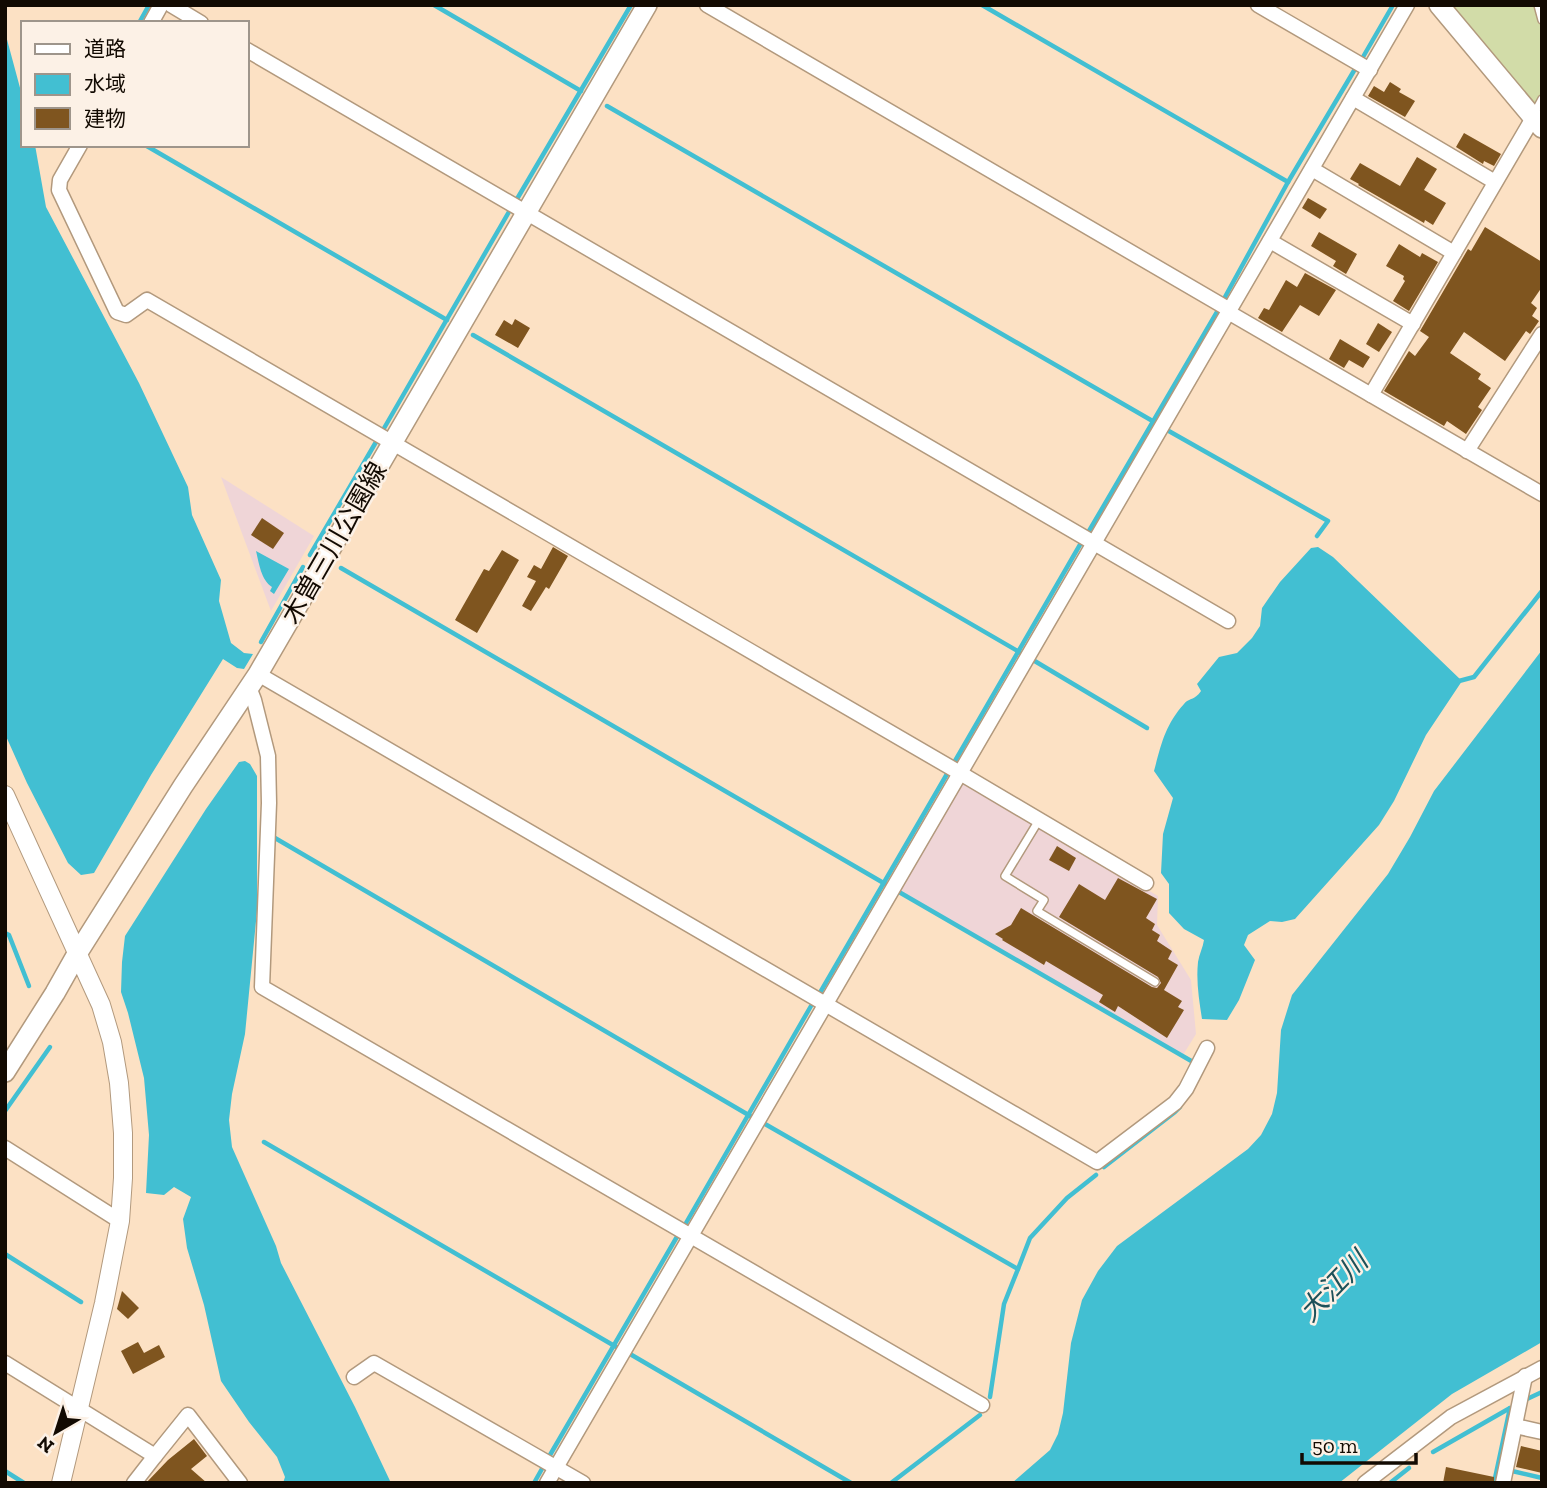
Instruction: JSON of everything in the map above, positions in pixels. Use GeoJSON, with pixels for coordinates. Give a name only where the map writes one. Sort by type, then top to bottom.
{"type":"FeatureCollection","features":[{"type":"Feature","properties":{"kind":"main road","name":"木曽三川公園線"},"geometry":{"type":"LineString","coordinates":[[5,1072],[183,786],[253,680],[647,5]]}},
{"type":"Feature","properties":{"kind":"main road"},"geometry":{"type":"LineString","coordinates":[[1439,5],[1537,123]]}},
{"type":"Feature","properties":{"kind":"street"},"geometry":{"type":"LineString","coordinates":[[152,21],[161,5]]}},
{"type":"Feature","properties":{"kind":"street"},"geometry":{"type":"LineString","coordinates":[[171,5],[198,21]]}},
{"type":"Feature","properties":{"kind":"street"},"geometry":{"type":"LineString","coordinates":[[707,5],[1542,494]]}},
{"type":"Feature","properties":{"kind":"street"},"geometry":{"type":"LineString","coordinates":[[1258,5],[1370,70]]}},
{"type":"Feature","properties":{"kind":"street"},"geometry":{"type":"LineString","coordinates":[[547,1483],[1407,5]]}},
{"type":"Feature","properties":{"kind":"street"},"geometry":{"type":"LineString","coordinates":[[248,51],[1228,621]]}},
{"type":"Feature","properties":{"kind":"street"},"geometry":{"type":"LineString","coordinates":[[1353,98],[1495,182]]}},
{"type":"Feature","properties":{"kind":"street"},"geometry":{"type":"LineString","coordinates":[[1371,395],[1495,182],[1537,123]]}},
{"type":"Feature","properties":{"kind":"street"},"geometry":{"type":"LineString","coordinates":[[79,147],[60,180],[59,190],[117,312],[126,314],[147,300],[1146,883]]}},
{"type":"Feature","properties":{"kind":"street"},"geometry":{"type":"LineString","coordinates":[[1312,169],[1454,253]]}},
{"type":"Feature","properties":{"kind":"street"},"geometry":{"type":"LineString","coordinates":[[1270,240],[1413,324]]}},
{"type":"Feature","properties":{"kind":"street"},"geometry":{"type":"LineString","coordinates":[[1467,451],[1542,334]]}},
{"type":"Feature","properties":{"kind":"street"},"geometry":{"type":"LineString","coordinates":[[253,680],[825,1004],[1097,1162],[1175,1103],[1186,1089],[1208,1048]]}},
{"type":"Feature","properties":{"kind":"street"},"geometry":{"type":"LineString","coordinates":[[253,680],[268,756],[269,803],[262,987],[982,1405]]}},
{"type":"Feature","properties":{"kind":"street"},"geometry":{"type":"LineString","coordinates":[[5,795],[101,1004],[112,1042],[119,1083],[123,1133],[120,1221],[113,1267],[61,1483]]}},
{"type":"Feature","properties":{"kind":"street"},"geometry":{"type":"LineString","coordinates":[[5,1148],[120,1221]]}},
{"type":"Feature","properties":{"kind":"street"},"geometry":{"type":"LineString","coordinates":[[5,1363],[155,1456]]}},
{"type":"Feature","properties":{"kind":"street"},"geometry":{"type":"LineString","coordinates":[[354,1377],[374,1363],[583,1483]]}},
{"type":"Feature","properties":{"kind":"street"},"geometry":{"type":"LineString","coordinates":[[1365,1483],[1451,1417],[1542,1368]]}},
{"type":"Feature","properties":{"kind":"street"},"geometry":{"type":"LineString","coordinates":[[1503,1483],[1525,1376]]}},
{"type":"Feature","properties":{"kind":"street"},"geometry":{"type":"LineString","coordinates":[[134,1483],[188,1415],[240,1483]]}},
{"type":"Feature","properties":{"kind":"street"},"geometry":{"type":"LineString","coordinates":[[1515,1426],[1542,1432]]}},
{"type":"Feature","properties":{"kind":"lane"},"geometry":{"type":"LineString","coordinates":[[1538,5],[1542,20]]}},
{"type":"Feature","properties":{"kind":"lane"},"geometry":{"type":"LineString","coordinates":[[1537,123],[1542,99]]}},
{"type":"Feature","properties":{"kind":"lane"},"geometry":{"type":"LineString","coordinates":[[1039,819],[1005,876],[1044,900],[1037,911],[1155,982]]}},
{"type":"Feature","properties":{"kind":"shaded area"},"geometry":{"type":"Polygon","coordinates":[[[221,477],[314,536],[271,611],[221,477]]]}},
{"type":"Feature","properties":{"kind":"shaded area"},"geometry":{"type":"Polygon","coordinates":[[[966,782],[1158,896],[1157,925],[1191,980],[1196,1034],[1183,1055],[899,890],[962,783],[966,782]]]}},
{"type":"Feature","properties":{"kind":"green space"},"geometry":{"type":"Polygon","coordinates":[[[1450,5],[1542,5],[1542,117],[1450,5]]]}},
{"type":"Feature","properties":{"kind":"water"},"geometry":{"type":"Polygon","coordinates":[[[5,32],[21,92],[21,147],[35,147],[46,207],[139,383],[188,487],[192,515],[221,580],[219,601],[231,643],[244,653],[253,654],[244,669],[237,668],[223,659],[94,873],[81,875],[68,863],[5,734],[5,32]]]}},
{"type":"Feature","properties":{"kind":"water"},"geometry":{"type":"Polygon","coordinates":[[[1318,547],[1333,557],[1462,681],[1426,735],[1394,801],[1379,825],[1295,919],[1270,921],[1248,935],[1244,945],[1255,960],[1239,1000],[1227,1020],[1202,1019],[1197,969],[1204,940],[1184,929],[1169,913],[1169,884],[1161,873],[1163,834],[1173,798],[1154,771],[1168,728],[1184,704],[1201,691],[1197,684],[1219,657],[1237,653],[1252,638],[1260,626],[1262,608],[1280,582],[1311,548],[1318,547]]]}},
{"type":"Feature","properties":{"kind":"water"},"geometry":{"type":"Polygon","coordinates":[[[256,551],[289,569],[274,594],[263,576],[256,551]]]}},
{"type":"Feature","properties":{"kind":"water","name":"大江川"},"geometry":{"type":"Polygon","coordinates":[[[1542,650],[1542,1342],[1452,1394],[1339,1483],[1012,1483],[1050,1450],[1058,1434],[1071,1343],[1082,1300],[1098,1271],[1117,1246],[1248,1149],[1261,1135],[1272,1114],[1277,1093],[1281,1030],[1292,995],[1388,874],[1434,791],[1542,650]]]}},
{"type":"Feature","properties":{"kind":"water"},"geometry":{"type":"Polygon","coordinates":[[[245,761],[257,776],[257,911],[245,1034],[229,1120],[232,1147],[281,1263],[391,1483],[283,1483],[285,1477],[277,1457],[221,1381],[204,1305],[187,1248],[183,1219],[191,1197],[174,1187],[164,1195],[146,1193],[149,1135],[144,1078],[121,992],[125,936],[206,809],[239,762],[245,761]]]}},
{"type":"Feature","properties":{"kind":"building"},"geometry":{"type":"Polygon","coordinates":[[[1390,82],[1401,89],[1399,92],[1415,101],[1405,117],[1368,96],[1374,86],[1384,92],[1390,82]]]}},
{"type":"Feature","properties":{"kind":"building"},"geometry":{"type":"Polygon","coordinates":[[[1464,133],[1501,154],[1494,166],[1484,161],[1483,164],[1456,147],[1464,133]]]}},
{"type":"Feature","properties":{"kind":"building"},"geometry":{"type":"Polygon","coordinates":[[[1417,157],[1437,169],[1424,190],[1446,203],[1433,225],[1425,220],[1424,223],[1350,179],[1360,163],[1400,186],[1417,157]]]}},
{"type":"Feature","properties":{"kind":"building"},"geometry":{"type":"Polygon","coordinates":[[[1308,198],[1327,209],[1320,219],[1302,208],[1308,198]]]}},
{"type":"Feature","properties":{"kind":"building"},"geometry":{"type":"Polygon","coordinates":[[[1485,227],[1542,262],[1542,287],[1531,303],[1537,308],[1532,316],[1539,321],[1530,334],[1526,331],[1505,361],[1464,332],[1450,353],[1481,374],[1478,379],[1491,388],[1478,407],[1482,410],[1466,434],[1447,421],[1444,426],[1384,391],[1409,351],[1415,356],[1429,337],[1420,331],[1468,249],[1471,251],[1485,227]]]}},
{"type":"Feature","properties":{"kind":"building"},"geometry":{"type":"Polygon","coordinates":[[[1319,232],[1357,254],[1346,274],[1333,266],[1336,261],[1311,246],[1319,232]]]}},
{"type":"Feature","properties":{"kind":"building"},"geometry":{"type":"Polygon","coordinates":[[[1399,244],[1420,257],[1422,253],[1438,262],[1409,311],[1393,301],[1405,281],[1404,276],[1386,266],[1399,244]]]}},
{"type":"Feature","properties":{"kind":"building"},"geometry":{"type":"Polygon","coordinates":[[[1305,273],[1336,290],[1319,316],[1300,305],[1282,332],[1258,318],[1264,308],[1269,310],[1286,280],[1297,287],[1305,273]]]}},
{"type":"Feature","properties":{"kind":"building"},"geometry":{"type":"Polygon","coordinates":[[[515,319],[530,328],[518,348],[495,335],[504,320],[512,325],[515,319]]]}},
{"type":"Feature","properties":{"kind":"building"},"geometry":{"type":"Polygon","coordinates":[[[1378,323],[1392,332],[1379,352],[1366,344],[1378,323]]]}},
{"type":"Feature","properties":{"kind":"building"},"geometry":{"type":"Polygon","coordinates":[[[1340,339],[1370,357],[1363,368],[1349,360],[1344,368],[1329,359],[1340,339]]]}},
{"type":"Feature","properties":{"kind":"building"},"geometry":{"type":"Polygon","coordinates":[[[262,518],[284,533],[273,549],[251,535],[262,518]]]}},
{"type":"Feature","properties":{"kind":"building"},"geometry":{"type":"Polygon","coordinates":[[[553,547],[568,556],[549,589],[546,587],[531,611],[522,606],[536,581],[527,577],[534,565],[541,569],[553,547]]]}},
{"type":"Feature","properties":{"kind":"building"},"geometry":{"type":"Polygon","coordinates":[[[502,550],[519,560],[477,633],[455,620],[484,569],[489,571],[502,550]]]}},
{"type":"Feature","properties":{"kind":"building"},"geometry":{"type":"Polygon","coordinates":[[[1057,846],[1076,858],[1069,871],[1049,860],[1057,846]]]}},
{"type":"Feature","properties":{"kind":"building"},"geometry":{"type":"Polygon","coordinates":[[[1118,878],[1157,899],[1146,918],[1155,924],[1152,930],[1160,935],[1157,941],[1172,951],[1168,959],[1178,965],[1164,990],[1182,1001],[1178,1007],[1184,1010],[1167,1038],[1118,1006],[1115,1012],[1099,1002],[1103,995],[1046,961],[1044,965],[995,934],[1011,925],[1021,908],[1157,988],[1161,983],[1158,977],[1059,917],[1079,884],[1105,900],[1118,878]]]}},
{"type":"Feature","properties":{"kind":"building"},"geometry":{"type":"Polygon","coordinates":[[[122,1291],[139,1308],[128,1319],[117,1309],[122,1291]]]}},
{"type":"Feature","properties":{"kind":"building"},"geometry":{"type":"Polygon","coordinates":[[[138,1342],[144,1353],[159,1345],[165,1357],[133,1374],[121,1351],[138,1342]]]}},
{"type":"Feature","properties":{"kind":"building"},"geometry":{"type":"Polygon","coordinates":[[[194,1439],[207,1456],[191,1469],[207,1483],[146,1483],[168,1460],[194,1439]]]}},
{"type":"Feature","properties":{"kind":"building"},"geometry":{"type":"Polygon","coordinates":[[[1521,1446],[1542,1451],[1542,1473],[1516,1467],[1521,1446]]]}},
{"type":"Feature","properties":{"kind":"building"},"geometry":{"type":"Polygon","coordinates":[[[1446,1467],[1494,1477],[1494,1483],[1443,1483],[1446,1467]]]}},
{"type":"Feature","properties":{"kind":"waterway"},"geometry":{"type":"LineString","coordinates":[[140,21],[149,5]]}},
{"type":"Feature","properties":{"kind":"waterway"},"geometry":{"type":"LineString","coordinates":[[434,5],[581,91]]}},
{"type":"Feature","properties":{"kind":"waterway"},"geometry":{"type":"LineString","coordinates":[[517,199],[631,5]]}},
{"type":"Feature","properties":{"kind":"waterway"},"geometry":{"type":"LineString","coordinates":[[982,5],[1288,182]]}},
{"type":"Feature","properties":{"kind":"waterway"},"geometry":{"type":"LineString","coordinates":[[1363,57],[1393,5]]}},
{"type":"Feature","properties":{"kind":"waterway"},"geometry":{"type":"LineString","coordinates":[[1225,297],[1288,182],[1355,69]]}},
{"type":"Feature","properties":{"kind":"waterway"},"geometry":{"type":"LineString","coordinates":[[607,106],[1156,423]]}},
{"type":"Feature","properties":{"kind":"waterway"},"geometry":{"type":"LineString","coordinates":[[148,147],[447,320]]}},
{"type":"Feature","properties":{"kind":"waterway"},"geometry":{"type":"LineString","coordinates":[[383,430],[510,210]]}},
{"type":"Feature","properties":{"kind":"waterway"},"geometry":{"type":"LineString","coordinates":[[1089,531],[1217,312]]}},
{"type":"Feature","properties":{"kind":"waterway"},"geometry":{"type":"LineString","coordinates":[[473,335],[1021,653]]}},
{"type":"Feature","properties":{"kind":"waterway"},"geometry":{"type":"LineString","coordinates":[[1167,430],[1328,521],[1317,536]]}},
{"type":"Feature","properties":{"kind":"waterway"},"geometry":{"type":"LineString","coordinates":[[310,555],[376,442]]}},
{"type":"Feature","properties":{"kind":"waterway"},"geometry":{"type":"LineString","coordinates":[[955,761],[1081,543]]}},
{"type":"Feature","properties":{"kind":"waterway"},"geometry":{"type":"LineString","coordinates":[[261,642],[303,567]]}},
{"type":"Feature","properties":{"kind":"waterway"},"geometry":{"type":"LineString","coordinates":[[341,568],[887,885]]}},
{"type":"Feature","properties":{"kind":"waterway"},"geometry":{"type":"LineString","coordinates":[[1459,681],[1474,677],[1542,591]]}},
{"type":"Feature","properties":{"kind":"waterway"},"geometry":{"type":"LineString","coordinates":[[1033,660],[1147,728]]}},
{"type":"Feature","properties":{"kind":"waterway"},"geometry":{"type":"LineString","coordinates":[[821,991],[947,774]]}},
{"type":"Feature","properties":{"kind":"waterway"},"geometry":{"type":"LineString","coordinates":[[275,838],[752,1117]]}},
{"type":"Feature","properties":{"kind":"waterway"},"geometry":{"type":"LineString","coordinates":[[899,892],[1193,1062]]}},
{"type":"Feature","properties":{"kind":"waterway"},"geometry":{"type":"LineString","coordinates":[[5,933],[9,935],[29,986]]}},
{"type":"Feature","properties":{"kind":"waterway"},"geometry":{"type":"LineString","coordinates":[[686,1223],[811,1006]]}},
{"type":"Feature","properties":{"kind":"waterway"},"geometry":{"type":"LineString","coordinates":[[5,1111],[50,1047]]}},
{"type":"Feature","properties":{"kind":"waterway"},"geometry":{"type":"LineString","coordinates":[[1104,1167],[1180,1107]]}},
{"type":"Feature","properties":{"kind":"waterway"},"geometry":{"type":"LineString","coordinates":[[765,1124],[1018,1269],[1004,1304],[990,1397]]}},
{"type":"Feature","properties":{"kind":"waterway"},"geometry":{"type":"LineString","coordinates":[[264,1142],[618,1348]]}},
{"type":"Feature","properties":{"kind":"waterway"},"geometry":{"type":"LineString","coordinates":[[1018,1269],[1030,1238],[1067,1198],[1096,1175]]}},
{"type":"Feature","properties":{"kind":"waterway"},"geometry":{"type":"LineString","coordinates":[[550,1455],[678,1235]]}},
{"type":"Feature","properties":{"kind":"waterway"},"geometry":{"type":"LineString","coordinates":[[5,1254],[81,1302]]}},
{"type":"Feature","properties":{"kind":"waterway"},"geometry":{"type":"LineString","coordinates":[[630,1354],[851,1483]]}},
{"type":"Feature","properties":{"kind":"waterway"},"geometry":{"type":"LineString","coordinates":[[1527,1399],[1542,1392]]}},
{"type":"Feature","properties":{"kind":"waterway"},"geometry":{"type":"LineString","coordinates":[[1433,1452],[1510,1408]]}},
{"type":"Feature","properties":{"kind":"waterway"},"geometry":{"type":"LineString","coordinates":[[1494,1483],[1510,1408]]}},
{"type":"Feature","properties":{"kind":"waterway"},"geometry":{"type":"LineString","coordinates":[[891,1483],[980,1415]]}},
{"type":"Feature","properties":{"kind":"waterway"},"geometry":{"type":"LineString","coordinates":[[534,1483],[543,1467]]}},
{"type":"Feature","properties":{"kind":"waterway"},"geometry":{"type":"LineString","coordinates":[[1390,1483],[1409,1468]]}},
{"type":"Feature","properties":{"kind":"waterway"},"geometry":{"type":"LineString","coordinates":[[5,1471],[24,1483]]}},
{"type":"Feature","properties":{"kind":"waterway"},"geometry":{"type":"LineString","coordinates":[[1512,1471],[1542,1478]]}}]}
